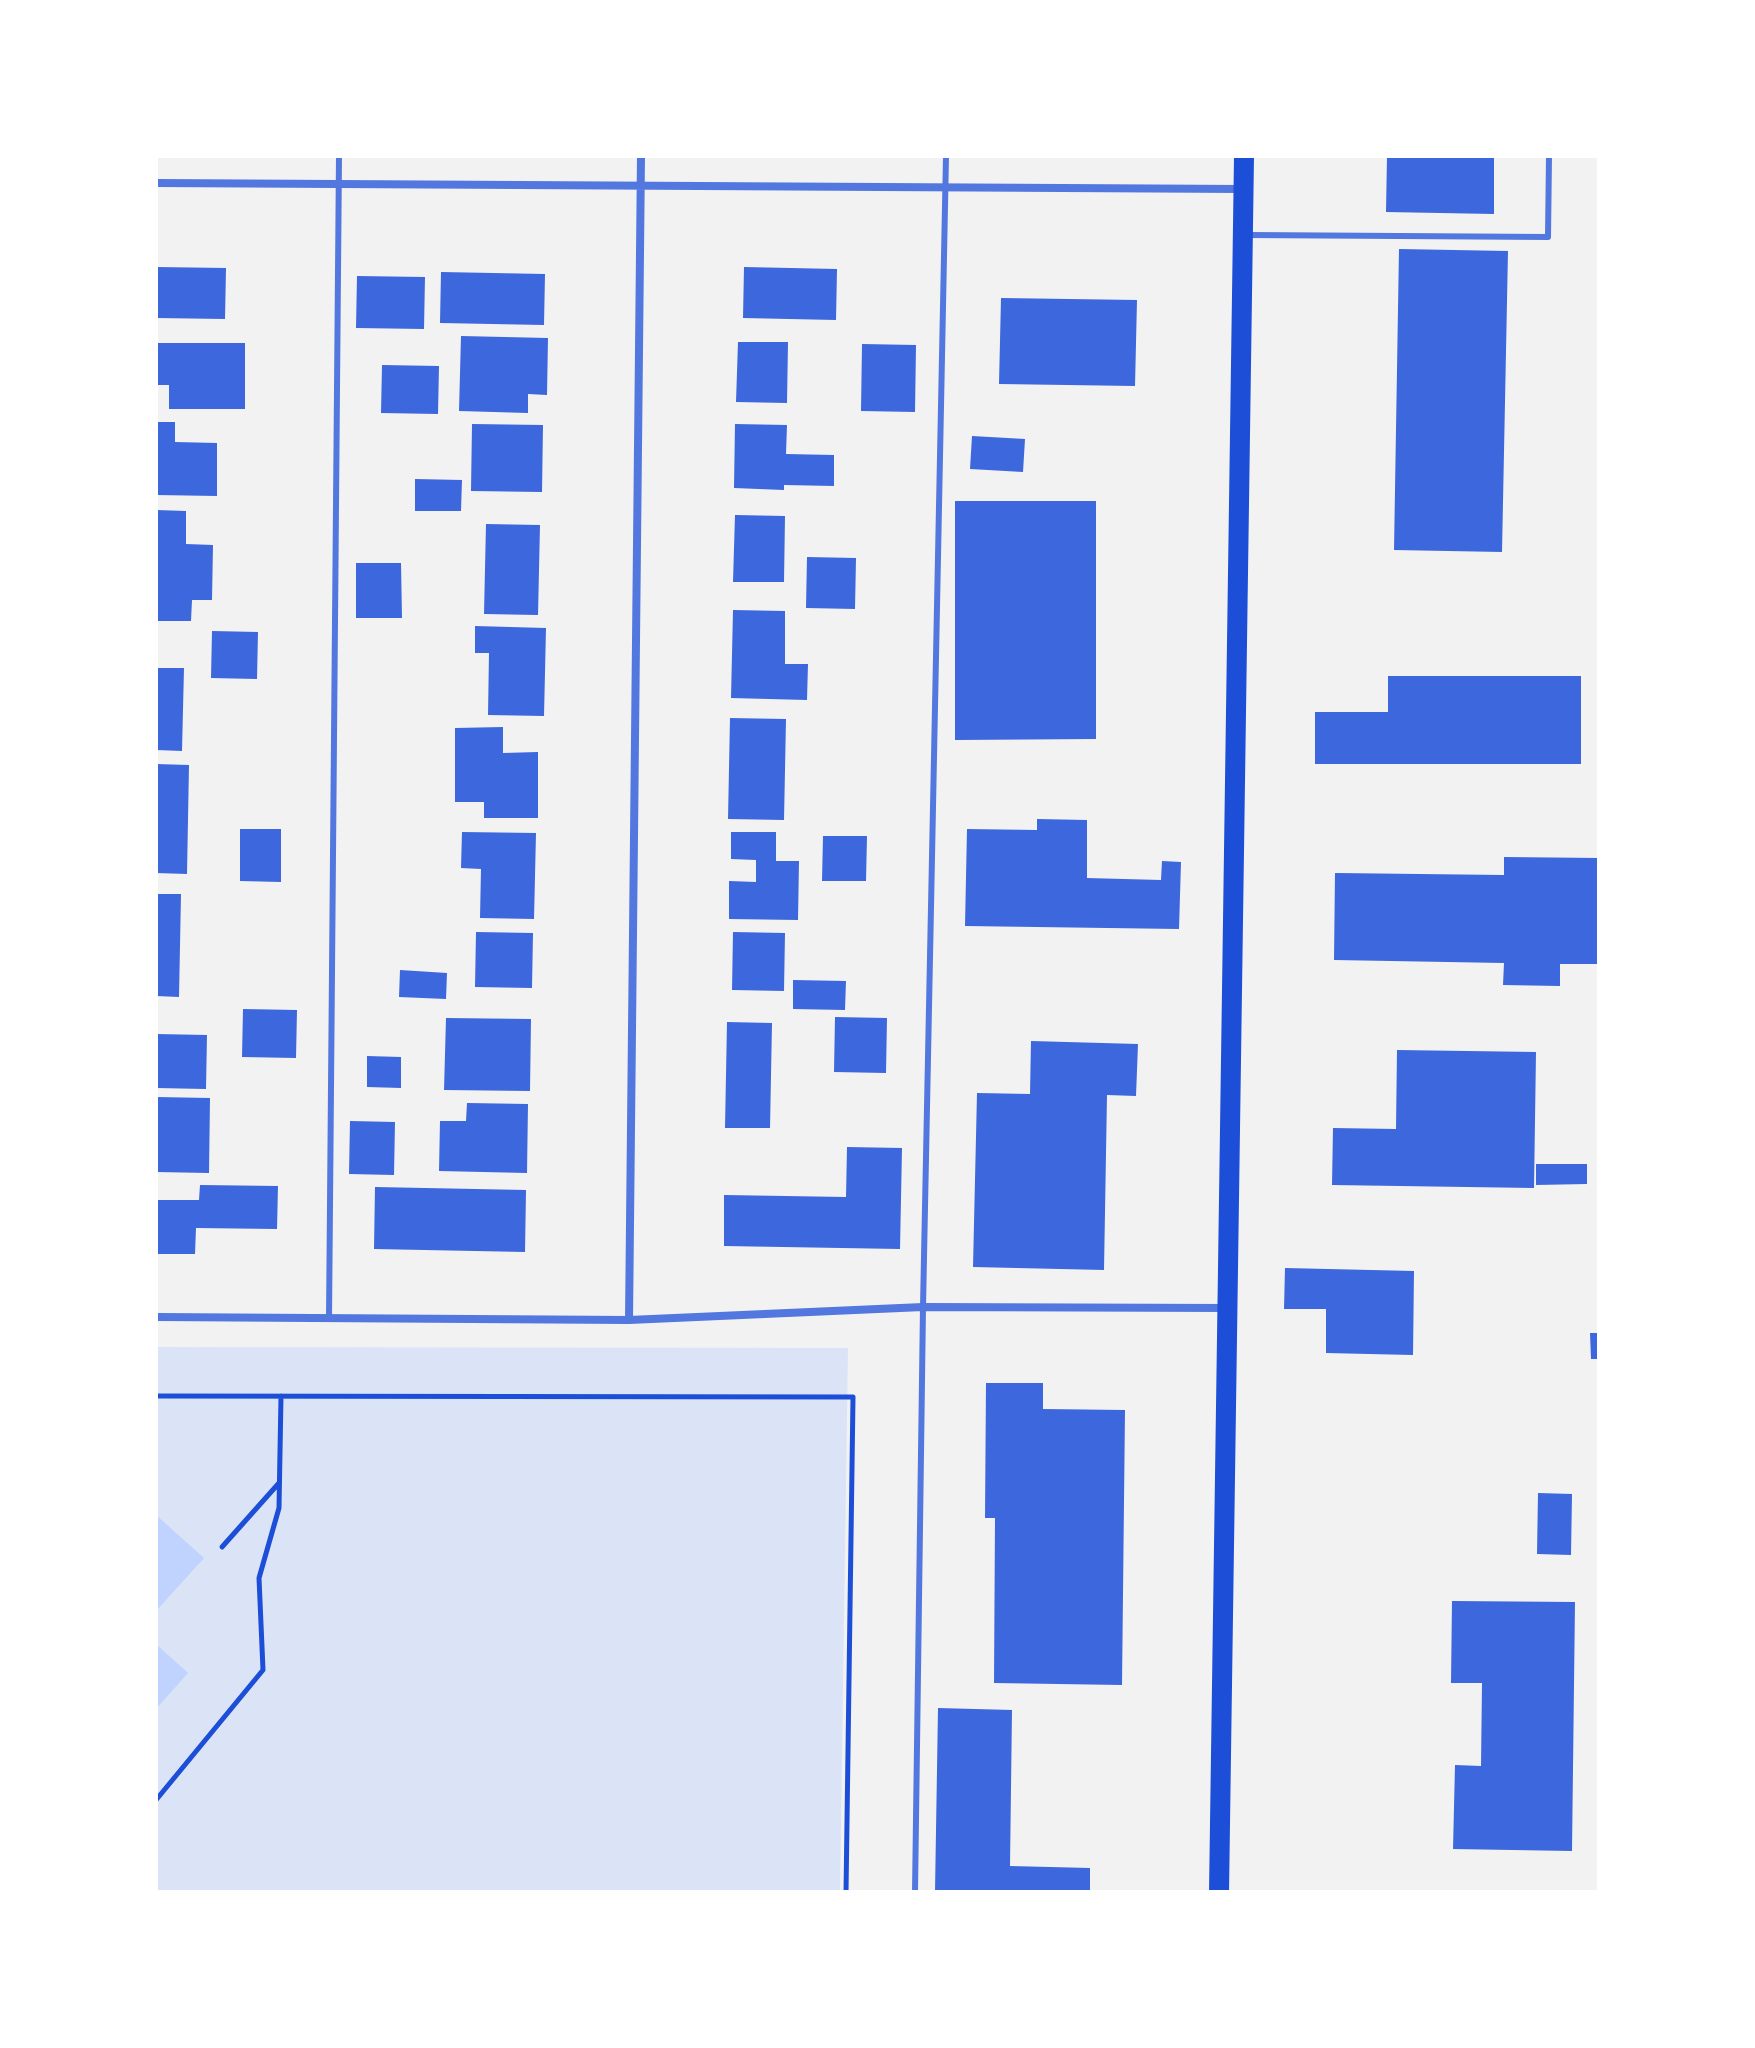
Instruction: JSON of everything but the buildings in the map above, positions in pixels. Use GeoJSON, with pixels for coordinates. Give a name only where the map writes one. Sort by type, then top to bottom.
{"type":"FeatureCollection","features":[{"type":"Feature","properties":{"kind":"main road"},"geometry":{"type":"LineString","coordinates":[[1219,1892],[1244,156]]}},
{"type":"Feature","properties":{"kind":"street"},"geometry":{"type":"LineString","coordinates":[[629,1320],[641,156]]}},
{"type":"Feature","properties":{"kind":"street"},"geometry":{"type":"LineString","coordinates":[[156,183],[1243,189]]}},
{"type":"Feature","properties":{"kind":"street"},"geometry":{"type":"LineString","coordinates":[[156,1317],[629,1320],[923,1307],[1228,1308]]}},
{"type":"Feature","properties":{"kind":"lane"},"geometry":{"type":"LineString","coordinates":[[329,1319],[339,156]]}},
{"type":"Feature","properties":{"kind":"lane"},"geometry":{"type":"LineString","coordinates":[[915,1892],[923,1307],[946,156]]}},
{"type":"Feature","properties":{"kind":"lane"},"geometry":{"type":"LineString","coordinates":[[1242,235],[1548,237],[1549,156]]}},
{"type":"Feature","properties":{"kind":"path"},"geometry":{"type":"LineString","coordinates":[[156,1396],[853,1397],[846,1892]]}},
{"type":"Feature","properties":{"kind":"path"},"geometry":{"type":"LineString","coordinates":[[156,1800],[263,1670],[259,1578],[279,1508],[281,1396]]}},
{"type":"Feature","properties":{"kind":"path"},"geometry":{"type":"LineString","coordinates":[[222,1547],[280,1483]]}},
{"type":"Feature","properties":{"kind":"shaded area"},"geometry":{"type":"Polygon","coordinates":[[[156,1347],[848,1348],[840,1892],[156,1892],[156,1347]]]}},
{"type":"Feature","properties":{"kind":"water"},"geometry":{"type":"Polygon","coordinates":[[[156,1515],[204,1558],[156,1611],[156,1515]]]}},
{"type":"Feature","properties":{"kind":"water"},"geometry":{"type":"Polygon","coordinates":[[[156,1644],[188,1673],[156,1709],[156,1644]]]}}]}
